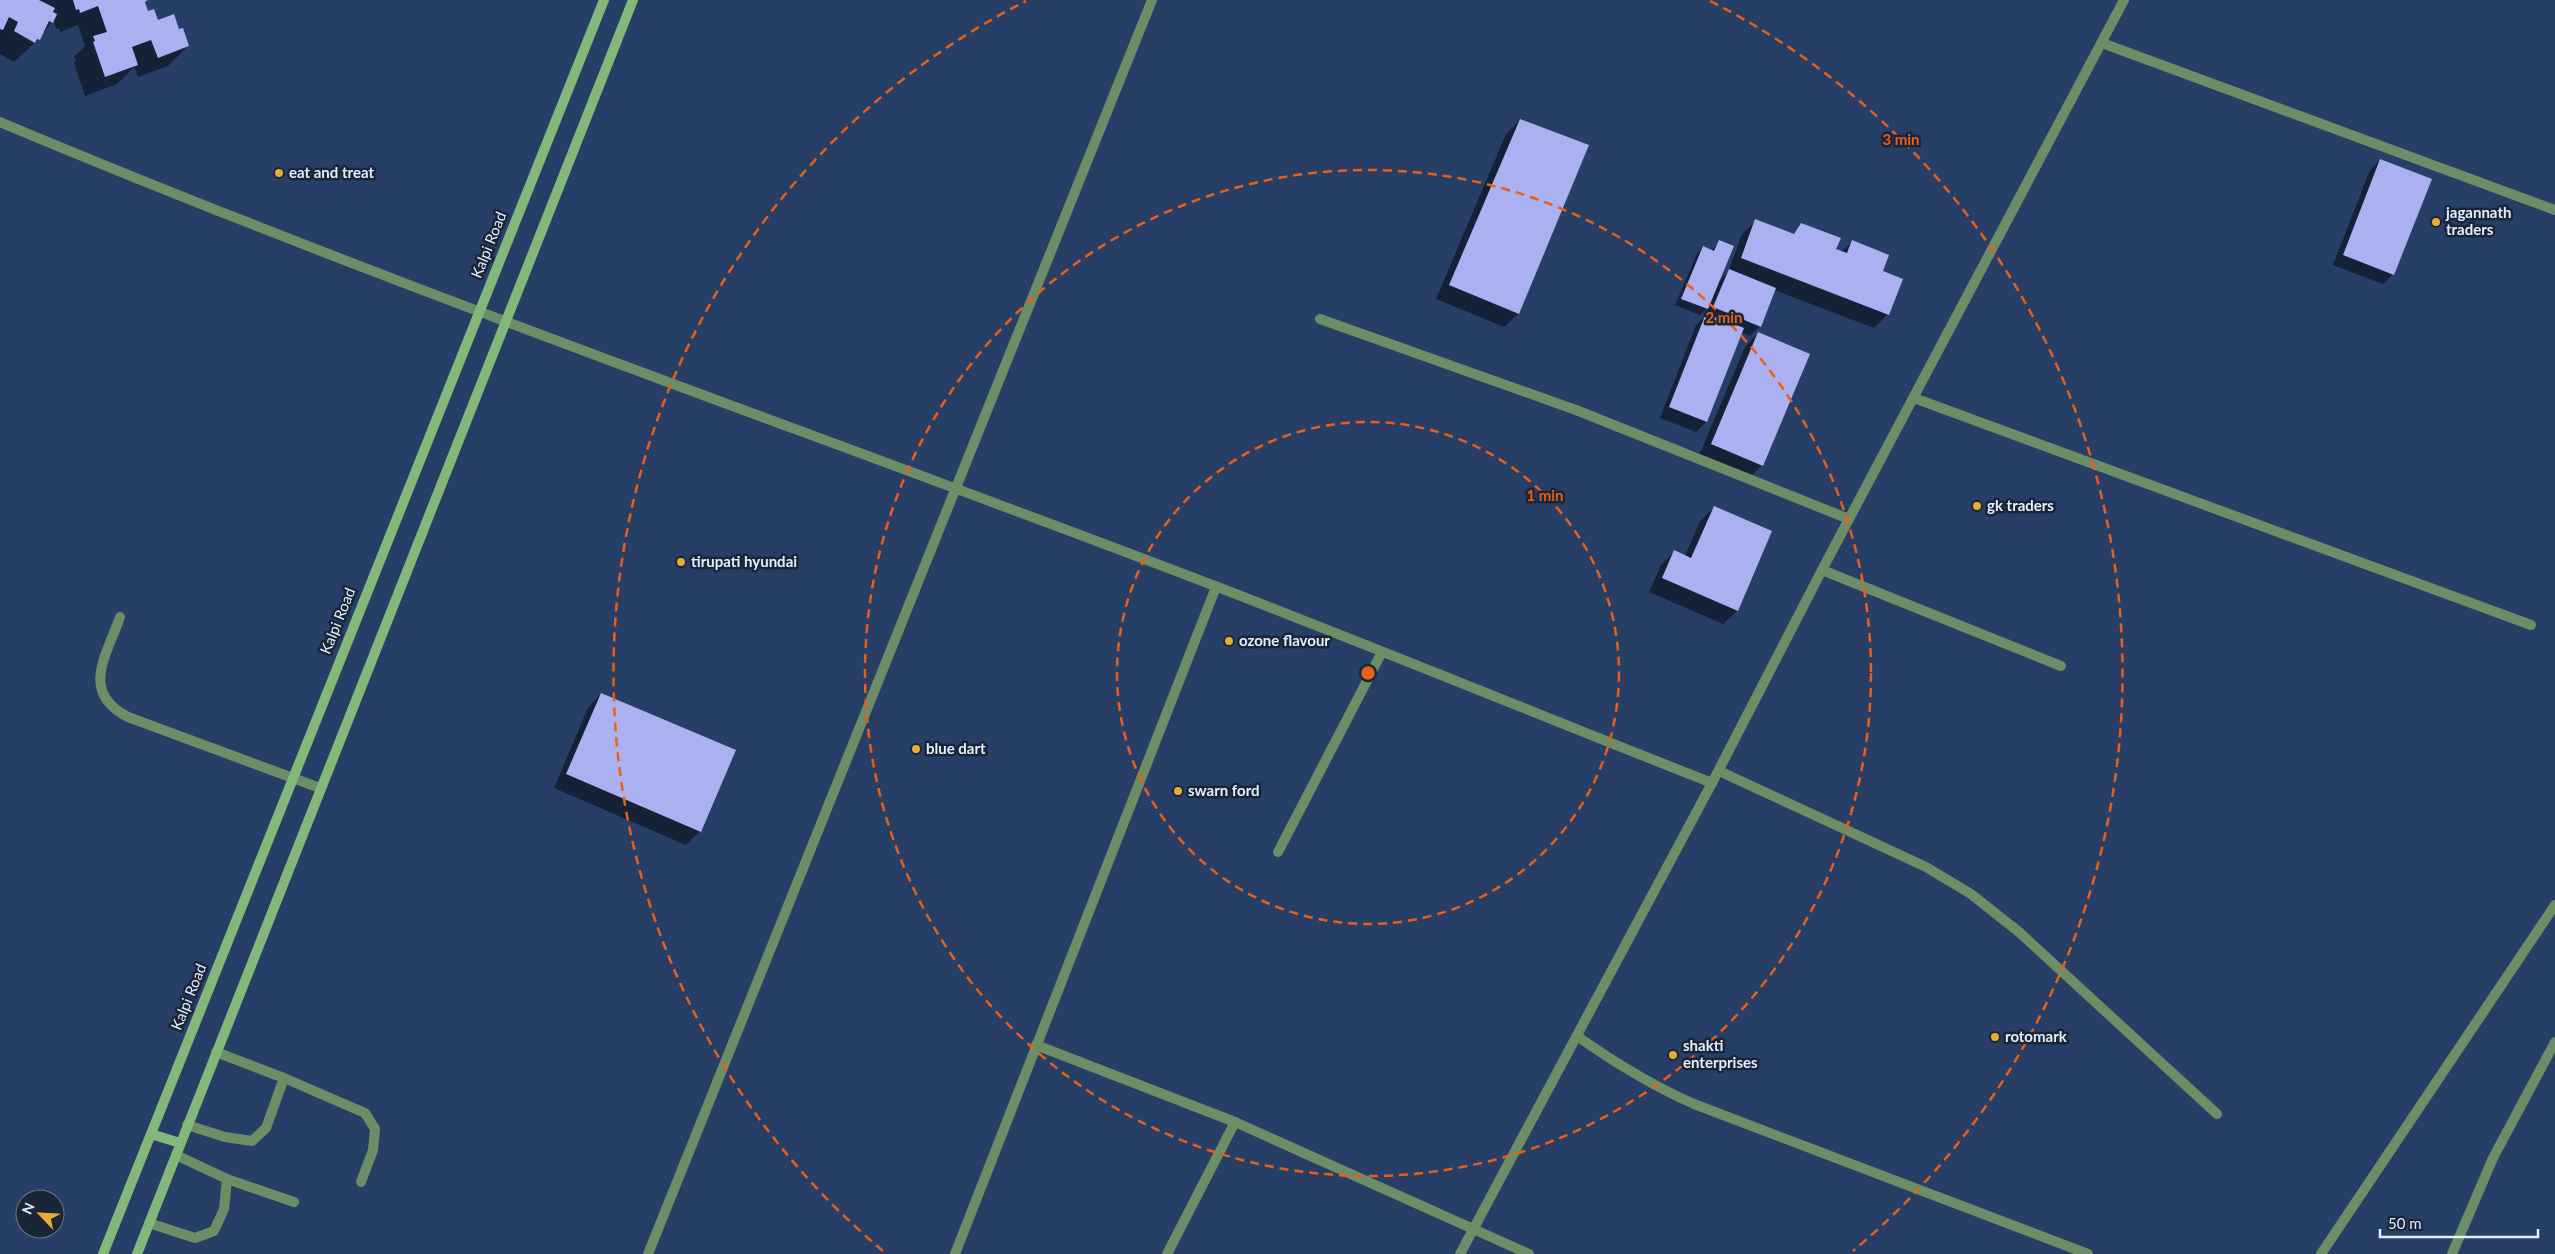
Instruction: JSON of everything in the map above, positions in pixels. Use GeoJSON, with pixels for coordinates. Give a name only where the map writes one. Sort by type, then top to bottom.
{"type":"FeatureCollection","features":[{"type":"Feature","properties":{"kind":"main road","name":"Kalpi Road"},"geometry":{"type":"LineString","coordinates":[[103,1254],[604,0]]}},
{"type":"Feature","properties":{"kind":"main road"},"geometry":{"type":"LineString","coordinates":[[137,1254],[504,321],[633,0]]}},
{"type":"Feature","properties":{"kind":"main road"},"geometry":{"type":"LineString","coordinates":[[150,1134],[180,1143]]}},
{"type":"Feature","properties":{"kind":"street"},"geometry":{"type":"LineString","coordinates":[[648,1254],[1152,0]]}},
{"type":"Feature","properties":{"kind":"street"},"geometry":{"type":"LineString","coordinates":[[1460,1254],[1712,784],[1822,570],[2124,0]]}},
{"type":"Feature","properties":{"kind":"street"},"geometry":{"type":"LineString","coordinates":[[2102,44],[2555,210]]}},
{"type":"Feature","properties":{"kind":"street"},"geometry":{"type":"LineString","coordinates":[[0,122],[99,163],[478,312],[1216,586],[1712,784]]}},
{"type":"Feature","properties":{"kind":"street"},"geometry":{"type":"LineString","coordinates":[[1320,319],[1576,410],[1849,519]]}},
{"type":"Feature","properties":{"kind":"street"},"geometry":{"type":"LineString","coordinates":[[1914,398],[2531,625]]}},
{"type":"Feature","properties":{"kind":"street"},"geometry":{"type":"LineString","coordinates":[[1822,570],[2061,666]]}},
{"type":"Feature","properties":{"kind":"street"},"geometry":{"type":"LineString","coordinates":[[955,1254],[1216,586]]}},
{"type":"Feature","properties":{"kind":"street"},"geometry":{"type":"LineString","coordinates":[[120,617],[100,676],[102,695],[112,709],[128,717],[320,788]]}},
{"type":"Feature","properties":{"kind":"street"},"geometry":{"type":"LineString","coordinates":[[1278,852],[1382,652]]}},
{"type":"Feature","properties":{"kind":"street"},"geometry":{"type":"LineString","coordinates":[[1719,770],[1926,867],[1971,894],[2019,932],[2217,1114]]}},
{"type":"Feature","properties":{"kind":"street"},"geometry":{"type":"LineString","coordinates":[[2322,1254],[2555,905]]}},
{"type":"Feature","properties":{"kind":"street"},"geometry":{"type":"LineString","coordinates":[[1577,1036],[1616,1064],[1653,1086],[1694,1104],[2088,1254]]}},
{"type":"Feature","properties":{"kind":"street"},"geometry":{"type":"LineString","coordinates":[[2452,1254],[2492,1158],[2555,1042]]}},
{"type":"Feature","properties":{"kind":"street"},"geometry":{"type":"LineString","coordinates":[[1036,1045],[1235,1122],[1529,1254]]}},
{"type":"Feature","properties":{"kind":"street"},"geometry":{"type":"LineString","coordinates":[[216,1052],[284,1078],[364,1113],[375,1129],[373,1150],[361,1182]]}},
{"type":"Feature","properties":{"kind":"street"},"geometry":{"type":"LineString","coordinates":[[187,1125],[225,1137],[252,1141],[266,1128],[284,1078]]}},
{"type":"Feature","properties":{"kind":"street"},"geometry":{"type":"LineString","coordinates":[[1167,1254],[1235,1122]]}},
{"type":"Feature","properties":{"kind":"street"},"geometry":{"type":"LineString","coordinates":[[176,1155],[227,1179],[294,1202]]}},
{"type":"Feature","properties":{"kind":"street"},"geometry":{"type":"LineString","coordinates":[[149,1223],[195,1238],[214,1232],[224,1209],[227,1179]]}},
{"type":"Feature","properties":{"kind":"building"},"geometry":{"type":"Polygon","coordinates":[[[0,0],[39,0],[55,8],[53,12],[57,14],[53,23],[49,21],[40,40],[37,39],[35,43],[14,31],[18,22],[9,17],[3,30],[0,29],[0,0]]]}},
{"type":"Feature","properties":{"kind":"building"},"geometry":{"type":"Polygon","coordinates":[[[73,0],[148,0],[145,2],[148,11],[154,9],[158,20],[174,14],[179,29],[183,28],[189,46],[158,58],[151,40],[132,47],[138,65],[105,77],[93,42],[95,41],[93,36],[107,32],[98,6],[80,13],[79,9],[76,10],[73,0]]]}},
{"type":"Feature","properties":{"kind":"building"},"geometry":{"type":"Polygon","coordinates":[[[1520,119],[1589,145],[1519,314],[1449,285],[1520,119]]]}},
{"type":"Feature","properties":{"kind":"building"},"geometry":{"type":"Polygon","coordinates":[[[2380,159],[2432,179],[2394,275],[2343,255],[2380,159]]]}},
{"type":"Feature","properties":{"kind":"building"},"geometry":{"type":"Polygon","coordinates":[[[1755,219],[1794,234],[1801,223],[1841,238],[1836,249],[1847,253],[1852,240],[1889,255],[1883,271],[1903,279],[1889,315],[1741,258],[1755,219]]]}},
{"type":"Feature","properties":{"kind":"building"},"geometry":{"type":"Polygon","coordinates":[[[1719,240],[1734,246],[1708,309],[1681,299],[1703,246],[1714,251],[1719,240]]]}},
{"type":"Feature","properties":{"kind":"building"},"geometry":{"type":"Polygon","coordinates":[[[1729,269],[1776,288],[1761,327],[1713,307],[1729,269]]]}},
{"type":"Feature","properties":{"kind":"building"},"geometry":{"type":"Polygon","coordinates":[[[1706,313],[1744,328],[1707,422],[1669,407],[1706,313]]]}},
{"type":"Feature","properties":{"kind":"building"},"geometry":{"type":"Polygon","coordinates":[[[1758,332],[1810,354],[1763,466],[1711,444],[1758,332]]]}},
{"type":"Feature","properties":{"kind":"building"},"geometry":{"type":"Polygon","coordinates":[[[1714,506],[1772,531],[1738,611],[1662,578],[1674,550],[1691,558],[1714,506]]]}},
{"type":"Feature","properties":{"kind":"building"},"geometry":{"type":"Polygon","coordinates":[[[601,693],[736,750],[701,832],[566,774],[601,693]]]}},
{"type":"Feature","properties":{"kind":"place","name":"eat and treat"},"geometry":{"type":"Point","coordinates":[279,173]}},
{"type":"Feature","properties":{"kind":"place","name":"jagannath traders"},"geometry":{"type":"Point","coordinates":[2436,222]}},
{"type":"Feature","properties":{"kind":"place","name":"gk traders"},"geometry":{"type":"Point","coordinates":[1977,506]}},
{"type":"Feature","properties":{"kind":"place","name":"tirupati hyundai"},"geometry":{"type":"Point","coordinates":[681,562]}},
{"type":"Feature","properties":{"kind":"place","name":"ozone flavour"},"geometry":{"type":"Point","coordinates":[1229,641]}},
{"type":"Feature","properties":{"kind":"place","name":"blue dart"},"geometry":{"type":"Point","coordinates":[916,749]}},
{"type":"Feature","properties":{"kind":"place","name":"swarn ford"},"geometry":{"type":"Point","coordinates":[1178,791]}},
{"type":"Feature","properties":{"kind":"place","name":"rotomark"},"geometry":{"type":"Point","coordinates":[1995,1037]}},
{"type":"Feature","properties":{"kind":"place","name":"shakti enterprises"},"geometry":{"type":"Point","coordinates":[1673,1055]}}]}
